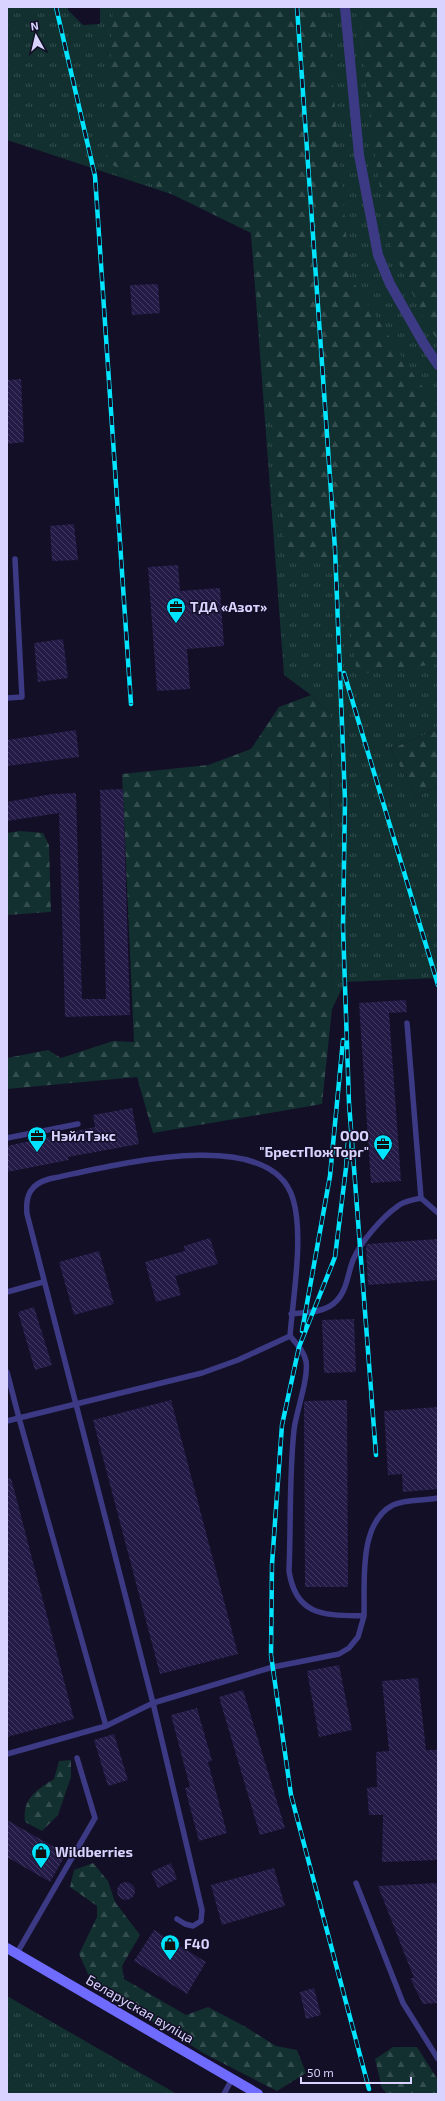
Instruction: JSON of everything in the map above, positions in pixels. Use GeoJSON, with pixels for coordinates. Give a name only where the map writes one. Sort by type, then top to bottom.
{"type":"FeatureCollection","features":[{"type":"Feature","properties":{"kind":"main road","name":"Беларуская вуліца"},"geometry":{"type":"LineString","coordinates":[[7,1948],[258,2094]]}},
{"type":"Feature","properties":{"kind":"street"},"geometry":{"type":"LineString","coordinates":[[346,7],[359,155],[378,254],[390,284],[424,344],[438,365]]}},
{"type":"Feature","properties":{"kind":"lane"},"geometry":{"type":"LineString","coordinates":[[7,698],[22,697],[15,558]]}},
{"type":"Feature","properties":{"kind":"lane"},"geometry":{"type":"LineString","coordinates":[[407,1023],[421,1198],[438,1213]]}},
{"type":"Feature","properties":{"kind":"lane"},"geometry":{"type":"LineString","coordinates":[[7,1138],[78,1124]]}},
{"type":"Feature","properties":{"kind":"lane"},"geometry":{"type":"LineString","coordinates":[[177,1919],[189,1926],[198,1924],[202,1916],[202,1910],[152,1703],[76,1404],[43,1282],[26,1205],[27,1196],[32,1187],[39,1182],[157,1158],[206,1155],[232,1157],[267,1168],[279,1176],[287,1186],[293,1198],[297,1230],[290,1336],[304,1354],[306,1362],[306,1372],[296,1413],[292,1448],[289,1571],[291,1584],[298,1598],[309,1609],[323,1614],[364,1616]]}},
{"type":"Feature","properties":{"kind":"lane"},"geometry":{"type":"LineString","coordinates":[[291,1314],[314,1312],[324,1309],[334,1303],[347,1283],[356,1254],[373,1231],[399,1205],[421,1198]]}},
{"type":"Feature","properties":{"kind":"lane"},"geometry":{"type":"LineString","coordinates":[[7,1292],[43,1282]]}},
{"type":"Feature","properties":{"kind":"lane"},"geometry":{"type":"LineString","coordinates":[[7,1421],[215,1369],[290,1336]]}},
{"type":"Feature","properties":{"kind":"lane"},"geometry":{"type":"LineString","coordinates":[[7,1372],[106,1726]]}},
{"type":"Feature","properties":{"kind":"lane"},"geometry":{"type":"LineString","coordinates":[[7,1754],[106,1726],[152,1703],[273,1667],[339,1654],[349,1648],[358,1637],[364,1616],[368,1542],[375,1522],[393,1505],[438,1498]]}},
{"type":"Feature","properties":{"kind":"lane"},"geometry":{"type":"LineString","coordinates":[[17,1953],[95,1818],[77,1758]]}},
{"type":"Feature","properties":{"kind":"lane"},"geometry":{"type":"LineString","coordinates":[[356,1883],[403,2003],[438,2059]]}},
{"type":"Feature","properties":{"kind":"lane"},"geometry":{"type":"LineString","coordinates":[[224,2094],[232,2079]]}},
{"type":"Feature","properties":{"kind":"green space"},"geometry":{"type":"Polygon","coordinates":[[[7,7],[68,7],[68,10],[83,25],[100,24],[100,7],[438,7],[438,729],[391,749],[416,797],[438,786],[438,978],[345,982],[332,1009],[330,713],[311,695],[284,675],[250,220],[7,140],[7,7]]]}},
{"type":"Feature","properties":{"kind":"green space"},"geometry":{"type":"Polygon","coordinates":[[[113,7],[326,7],[350,277],[417,380],[438,406],[438,664],[357,674],[341,565],[285,554],[251,233],[106,162],[113,7]]]}},
{"type":"Feature","properties":{"kind":"green space"},"geometry":{"type":"Polygon","coordinates":[[[358,7],[438,7],[438,340],[427,326],[388,239],[372,137],[358,7]]]}},
{"type":"Feature","properties":{"kind":"green space"},"geometry":{"type":"Polygon","coordinates":[[[311,695],[330,713],[332,1009],[322,1104],[153,1133],[137,1077],[7,1089],[7,1058],[48,1050],[61,1058],[113,1041],[134,1042],[122,774],[208,765],[251,749],[279,707],[311,695]]]}},
{"type":"Feature","properties":{"kind":"green space"},"geometry":{"type":"Polygon","coordinates":[[[438,729],[438,786],[416,797],[391,749],[438,729]]]}},
{"type":"Feature","properties":{"kind":"green space"},"geometry":{"type":"Polygon","coordinates":[[[20,831],[43,833],[49,845],[51,912],[7,915],[7,833],[20,831]]]}},
{"type":"Feature","properties":{"kind":"green space"},"geometry":{"type":"Polygon","coordinates":[[[71,1760],[71,1777],[58,1815],[42,1831],[25,1822],[28,1801],[36,1791],[54,1779],[59,1761],[71,1760]]]}},
{"type":"Feature","properties":{"kind":"green space"},"geometry":{"type":"Polygon","coordinates":[[[93,1863],[108,1881],[115,1902],[140,1935],[122,1966],[124,1979],[186,2015],[208,2007],[244,2026],[276,2046],[297,2050],[306,2073],[277,2091],[205,2054],[93,1985],[79,1954],[97,1917],[97,1906],[70,1887],[74,1870],[93,1863]]]}},
{"type":"Feature","properties":{"kind":"green space"},"geometry":{"type":"Polygon","coordinates":[[[7,1996],[177,2094],[7,2094],[7,1996]]]}},
{"type":"Feature","properties":{"kind":"green space"},"geometry":{"type":"Polygon","coordinates":[[[393,2047],[417,2047],[438,2080],[438,2094],[387,2094],[382,2088],[375,2059],[393,2047]]]}},
{"type":"Feature","properties":{"kind":"building"},"geometry":{"type":"Polygon","coordinates":[[[158,284],[160,313],[132,315],[130,285],[158,284]]]}},
{"type":"Feature","properties":{"kind":"building"},"geometry":{"type":"Polygon","coordinates":[[[21,379],[24,442],[7,444],[7,380],[21,379]]]}},
{"type":"Feature","properties":{"kind":"building"},"geometry":{"type":"Polygon","coordinates":[[[74,524],[78,560],[52,561],[50,526],[74,524]]]}},
{"type":"Feature","properties":{"kind":"building"},"geometry":{"type":"Polygon","coordinates":[[[178,565],[180,591],[220,588],[224,646],[187,649],[190,689],[157,691],[148,567],[178,565]]]}},
{"type":"Feature","properties":{"kind":"building"},"geometry":{"type":"Polygon","coordinates":[[[63,639],[68,678],[38,682],[34,643],[63,639]]]}},
{"type":"Feature","properties":{"kind":"building"},"geometry":{"type":"Polygon","coordinates":[[[76,730],[79,757],[7,766],[7,740],[76,730]]]}},
{"type":"Feature","properties":{"kind":"building"},"geometry":{"type":"Polygon","coordinates":[[[123,789],[130,1015],[65,1017],[59,813],[7,821],[7,802],[52,794],[76,793],[82,999],[106,999],[100,790],[123,789]]]}},
{"type":"Feature","properties":{"kind":"building"},"geometry":{"type":"Polygon","coordinates":[[[406,1000],[407,1012],[389,1013],[401,1181],[371,1183],[359,1003],[406,1000]]]}},
{"type":"Feature","properties":{"kind":"building"},"geometry":{"type":"Polygon","coordinates":[[[132,1108],[139,1144],[68,1157],[69,1160],[7,1172],[7,1146],[95,1127],[93,1115],[132,1108]]]}},
{"type":"Feature","properties":{"kind":"building"},"geometry":{"type":"Polygon","coordinates":[[[210,1238],[218,1264],[175,1276],[181,1295],[156,1302],[145,1262],[185,1251],[184,1246],[210,1238]]]}},
{"type":"Feature","properties":{"kind":"building"},"geometry":{"type":"Polygon","coordinates":[[[438,1239],[438,1280],[368,1285],[367,1244],[438,1239]]]}},
{"type":"Feature","properties":{"kind":"building"},"geometry":{"type":"Polygon","coordinates":[[[99,1251],[114,1304],[74,1315],[59,1262],[99,1251]]]}},
{"type":"Feature","properties":{"kind":"building"},"geometry":{"type":"Polygon","coordinates":[[[34,1307],[52,1365],[35,1370],[18,1312],[34,1307]]]}},
{"type":"Feature","properties":{"kind":"building"},"geometry":{"type":"Polygon","coordinates":[[[354,1319],[356,1372],[324,1373],[322,1320],[354,1319]]]}},
{"type":"Feature","properties":{"kind":"building"},"geometry":{"type":"Polygon","coordinates":[[[171,1400],[238,1654],[160,1674],[93,1420],[171,1400]]]}},
{"type":"Feature","properties":{"kind":"building"},"geometry":{"type":"Polygon","coordinates":[[[347,1400],[348,1587],[305,1587],[304,1403],[305,1401],[347,1400]]]}},
{"type":"Feature","properties":{"kind":"building"},"geometry":{"type":"Polygon","coordinates":[[[438,1407],[438,1489],[403,1492],[402,1474],[388,1475],[384,1411],[438,1407]]]}},
{"type":"Feature","properties":{"kind":"building"},"geometry":{"type":"Polygon","coordinates":[[[11,1478],[74,1719],[7,1737],[7,1479],[11,1478]]]}},
{"type":"Feature","properties":{"kind":"building"},"geometry":{"type":"Polygon","coordinates":[[[339,1665],[352,1730],[319,1737],[307,1671],[339,1665]]]}},
{"type":"Feature","properties":{"kind":"building"},"geometry":{"type":"Polygon","coordinates":[[[418,1678],[426,1750],[438,1750],[438,1860],[382,1862],[383,1815],[369,1815],[367,1788],[377,1787],[376,1752],[389,1751],[382,1681],[418,1678]]]}},
{"type":"Feature","properties":{"kind":"building"},"geometry":{"type":"Polygon","coordinates":[[[243,1690],[285,1828],[260,1835],[219,1697],[243,1690]]]}},
{"type":"Feature","properties":{"kind":"building"},"geometry":{"type":"Polygon","coordinates":[[[197,1708],[212,1761],[208,1762],[227,1833],[199,1841],[185,1788],[190,1787],[171,1715],[197,1708]]]}},
{"type":"Feature","properties":{"kind":"building"},"geometry":{"type":"Polygon","coordinates":[[[114,1734],[128,1780],[108,1786],[94,1740],[114,1734]]]}},
{"type":"Feature","properties":{"kind":"building"},"geometry":{"type":"Polygon","coordinates":[[[7,1820],[66,1854],[50,1882],[7,1857],[7,1820]]]}},
{"type":"Feature","properties":{"kind":"building"},"geometry":{"type":"Polygon","coordinates":[[[171,1863],[177,1879],[158,1888],[151,1872],[171,1863]]]}},
{"type":"Feature","properties":{"kind":"building"},"geometry":{"type":"Polygon","coordinates":[[[274,1868],[285,1906],[222,1925],[211,1885],[274,1868]]]}},
{"type":"Feature","properties":{"kind":"building"},"geometry":{"type":"Polygon","coordinates":[[[122,1882],[130,1882],[135,1887],[133,1898],[130,1900],[122,1900],[117,1895],[117,1887],[122,1882]]]}},
{"type":"Feature","properties":{"kind":"building"},"geometry":{"type":"Polygon","coordinates":[[[438,1883],[438,2003],[423,2004],[410,1978],[414,1978],[378,1886],[438,1883]]]}},
{"type":"Feature","properties":{"kind":"building","name":"F40"},"geometry":{"type":"Polygon","coordinates":[[[154,1930],[206,1962],[187,1994],[134,1961],[154,1930]]]}},
{"type":"Feature","properties":{"kind":"building"},"geometry":{"type":"Polygon","coordinates":[[[314,1988],[321,2015],[306,2019],[300,1992],[314,1988]]]}},
{"type":"Feature","properties":{"kind":"railway"},"geometry":{"type":"LineString","coordinates":[[56,7],[95,176],[131,704]]}},
{"type":"Feature","properties":{"kind":"railway"},"geometry":{"type":"LineString","coordinates":[[297,7],[335,549],[345,800],[343,927],[349,1103],[376,1455]]}},
{"type":"Feature","properties":{"kind":"railway"},"geometry":{"type":"LineString","coordinates":[[344,673],[438,985]]}},
{"type":"Feature","properties":{"kind":"railway"},"geometry":{"type":"LineString","coordinates":[[302,1331],[330,1176],[343,1040]]}},
{"type":"Feature","properties":{"kind":"railway"},"geometry":{"type":"LineString","coordinates":[[348,1141],[335,1257],[299,1347],[282,1425],[272,1564],[271,1655],[291,1795],[369,2089]]}},
{"type":"Feature","properties":{"kind":"place","name":"ТДА «Азот»"},"geometry":{"type":"Point","coordinates":[176,624]}},
{"type":"Feature","properties":{"kind":"place","name":"НэйлТэкс"},"geometry":{"type":"Point","coordinates":[37,1153]}},
{"type":"Feature","properties":{"kind":"place","name":"ООО \"БрестПожТорг\""},"geometry":{"type":"Point","coordinates":[383,1161]}},
{"type":"Feature","properties":{"kind":"place","name":"Wildberries"},"geometry":{"type":"Point","coordinates":[41,1869]}},
{"type":"Feature","properties":{"kind":"place","name":"F40"},"geometry":{"type":"Point","coordinates":[170,1961]}}]}
